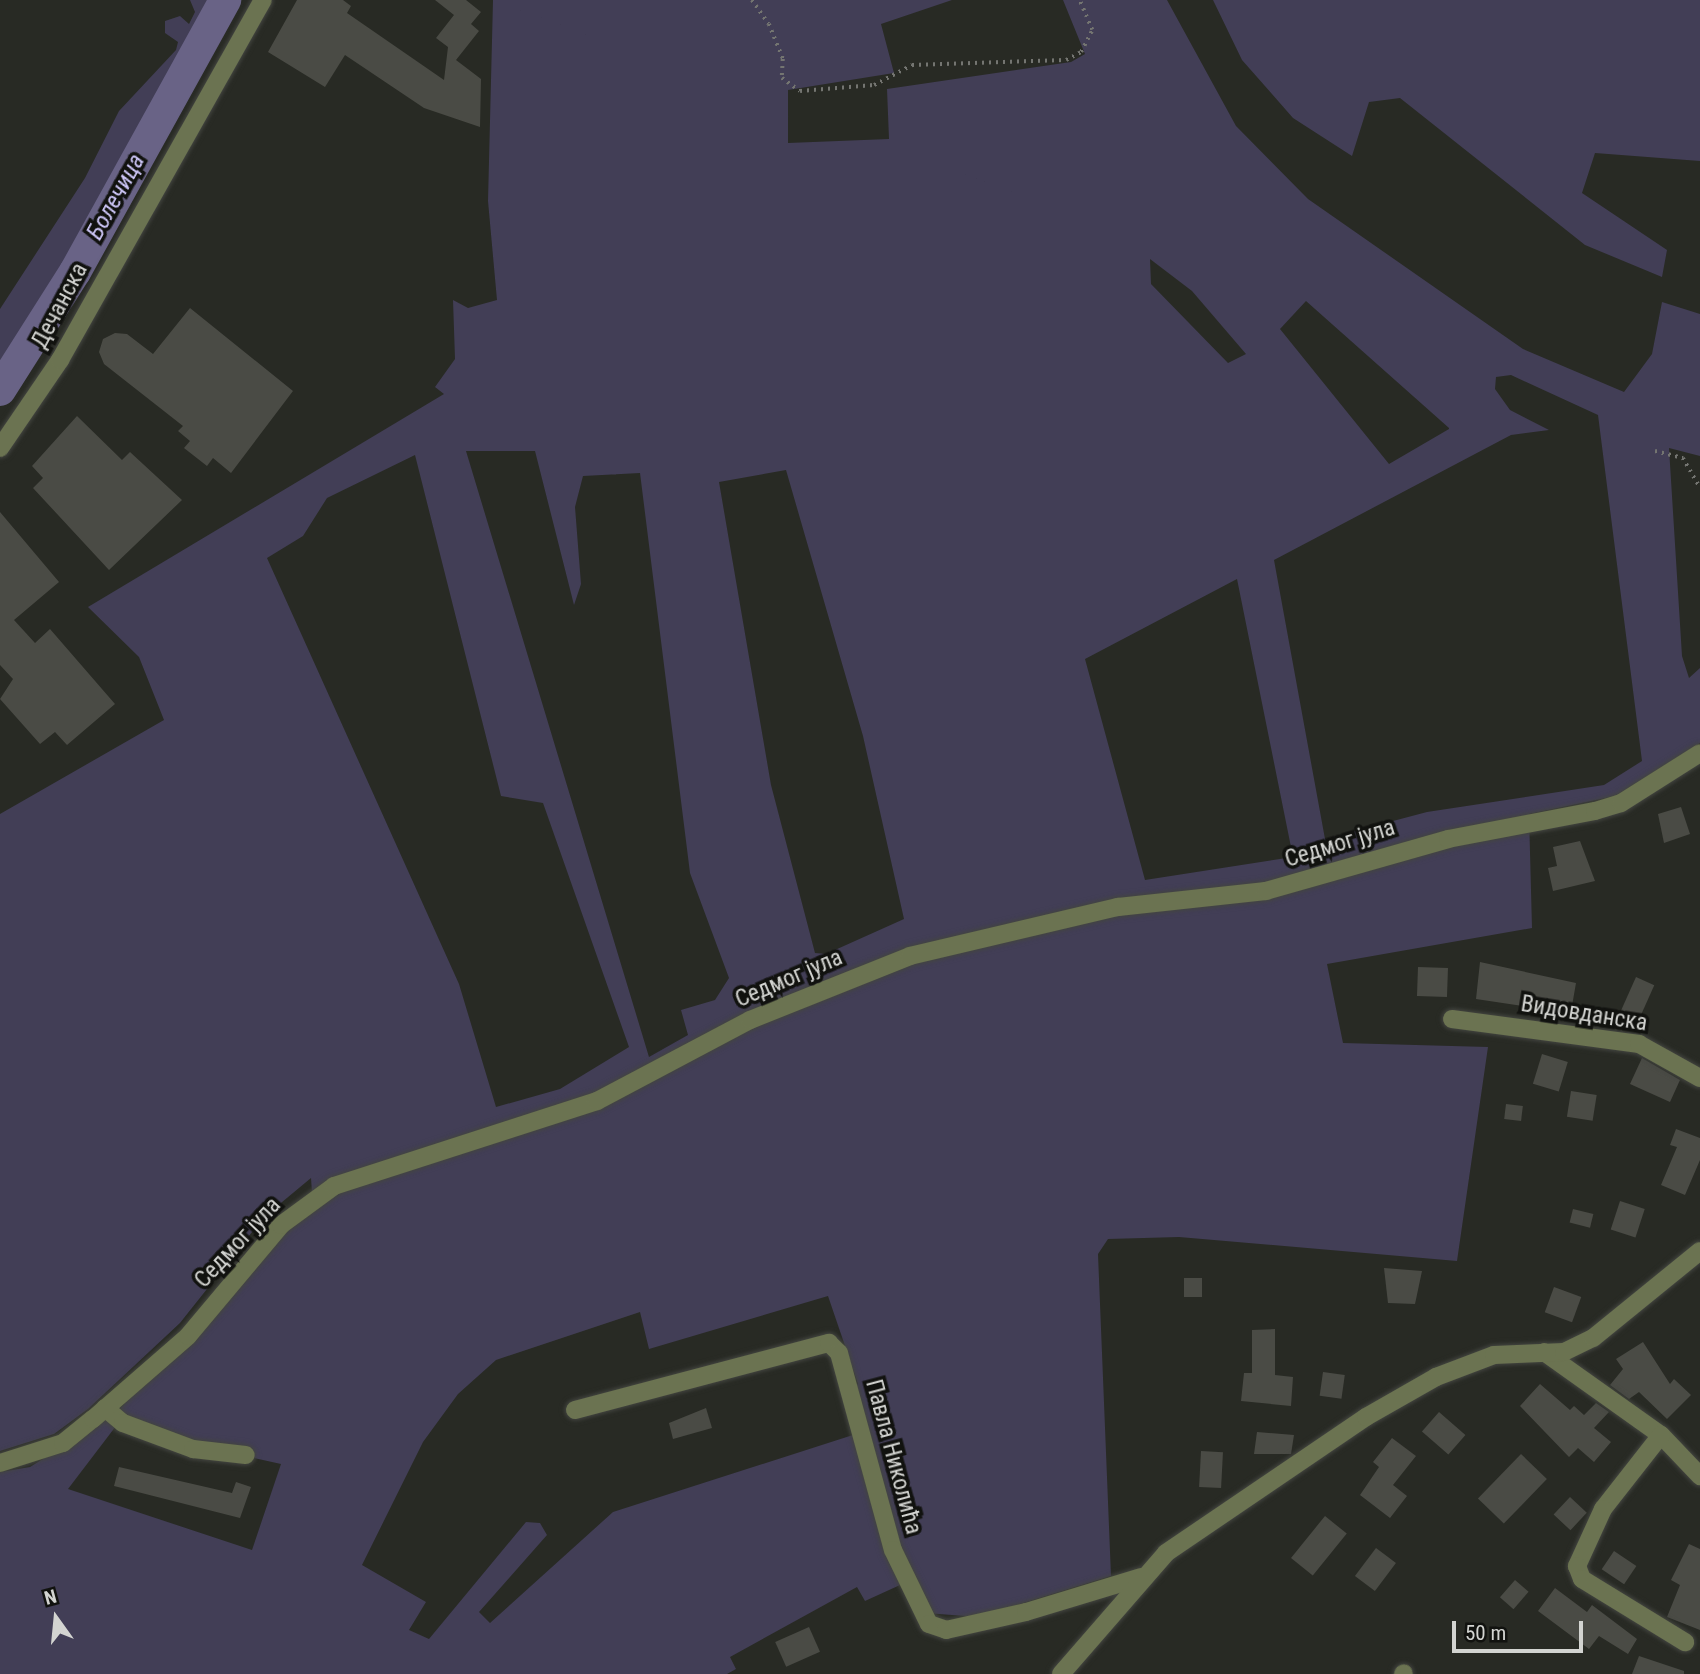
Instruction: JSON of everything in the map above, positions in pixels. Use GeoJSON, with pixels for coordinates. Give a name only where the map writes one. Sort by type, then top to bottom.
{"type":"FeatureCollection","features":[{"type":"Feature","properties":{"kind":"street","name":"Дечанска"},"geometry":{"type":"LineString","coordinates":[[0,449],[60,360],[263,0]]}},
{"type":"Feature","properties":{"kind":"street","name":"Седмог јула"},"geometry":{"type":"LineString","coordinates":[[0,1463],[63,1443],[188,1336],[281,1225],[334,1186],[597,1101],[750,1020],[910,956],[1118,907],[1266,891],[1461,836],[1595,811],[1621,803],[1700,753]]}},
{"type":"Feature","properties":{"kind":"street","name":"Видовданска"},"geometry":{"type":"LineString","coordinates":[[1452,1019],[1639,1044],[1700,1078]]}},
{"type":"Feature","properties":{"kind":"street","name":"Павла Николића"},"geometry":{"type":"LineString","coordinates":[[1066,1673],[1141,1577],[1166,1553],[1400,1394],[1494,1355],[1564,1352],[1593,1338],[1700,1251]]}},
{"type":"Feature","properties":{"kind":"street","name":"Павла Николића"},"geometry":{"type":"LineString","coordinates":[[575,1410],[829,1343],[839,1353],[893,1550],[929,1624],[947,1630],[1026,1612],[1141,1577]]}},
{"type":"Feature","properties":{"kind":"street"},"geometry":{"type":"LineString","coordinates":[[1544,1352],[1661,1435],[1700,1476]]}},
{"type":"Feature","properties":{"kind":"street"},"geometry":{"type":"LineString","coordinates":[[105,1408],[123,1423],[192,1449],[246,1455]]}},
{"type":"Feature","properties":{"kind":"street"},"geometry":{"type":"LineString","coordinates":[[1661,1435],[1603,1509],[1577,1566],[1582,1579],[1685,1642]]}},
{"type":"Feature","properties":{"kind":"path"},"geometry":{"type":"LineString","coordinates":[[752,0],[769,24],[783,59],[782,78],[800,91],[874,85],[912,65],[1066,60],[1081,52],[1092,30],[1079,0]]}},
{"type":"Feature","properties":{"kind":"path"},"geometry":{"type":"LineString","coordinates":[[1656,451],[1683,458],[1700,487]]}},
{"type":"Feature","properties":{"kind":"shaded area"},"geometry":{"type":"Polygon","coordinates":[[[190,0],[214,0],[34,319],[0,368],[0,309],[85,178],[119,111],[176,50],[178,42],[165,33],[165,21],[180,16],[189,24],[195,12],[190,0]]]}},
{"type":"Feature","properties":{"kind":"shaded area"},"geometry":{"type":"Polygon","coordinates":[[[493,0],[952,0],[881,24],[894,73],[788,90],[788,143],[889,139],[887,89],[1071,62],[1085,54],[1063,0],[1167,0],[1236,126],[1308,199],[1523,349],[1624,392],[1652,354],[1662,302],[1700,314],[1700,456],[1669,448],[1682,656],[1689,678],[1700,668],[1700,743],[1615,796],[1529,814],[1532,928],[1327,964],[1343,1043],[1488,1047],[1457,1261],[1179,1237],[1108,1239],[1098,1254],[1111,1576],[978,1617],[926,1613],[911,1580],[865,1601],[857,1587],[730,1657],[736,1669],[727,1674],[0,1674],[0,1472],[30,1467],[107,1419],[116,1426],[68,1489],[252,1550],[281,1464],[195,1445],[117,1412],[283,1230],[313,1207],[311,1178],[264,1217],[180,1323],[88,1409],[54,1434],[0,1451],[0,814],[164,720],[139,657],[88,607],[444,394],[435,387],[455,359],[453,300],[468,308],[497,300],[488,201],[493,0]],[[1150,259],[1151,284],[1228,363],[1246,354],[1192,291],[1150,259]],[[1306,301],[1280,329],[1389,464],[1449,428],[1306,301]],[[1511,375],[1496,377],[1495,389],[1510,410],[1549,430],[1511,435],[1274,560],[1325,839],[1427,812],[1604,785],[1642,761],[1598,415],[1511,375]],[[466,451],[649,1057],[688,1035],[681,1010],[715,1000],[729,978],[690,873],[640,473],[583,476],[575,507],[581,584],[574,605],[535,451],[466,451]],[[415,455],[327,498],[303,536],[267,558],[459,984],[496,1107],[560,1089],[629,1047],[543,803],[501,796],[415,455]],[[786,470],[719,482],[771,785],[815,953],[826,954],[904,919],[863,736],[786,470]],[[1237,579],[1085,659],[1145,880],[1293,857],[1237,579]],[[828,1296],[649,1349],[640,1312],[496,1360],[458,1394],[423,1442],[362,1565],[426,1602],[409,1630],[429,1639],[526,1522],[540,1523],[547,1535],[479,1612],[490,1623],[613,1512],[856,1434],[844,1388],[858,1384],[828,1296]]]}},
{"type":"Feature","properties":{"kind":"shaded area"},"geometry":{"type":"Polygon","coordinates":[[[1213,0],[1700,0],[1700,161],[1595,153],[1582,193],[1667,250],[1662,277],[1585,245],[1400,98],[1369,102],[1352,156],[1293,118],[1242,60],[1213,0]]]}},
{"type":"Feature","properties":{"kind":"building"},"geometry":{"type":"Polygon","coordinates":[[[297,0],[343,0],[351,6],[347,13],[444,80],[448,47],[436,38],[454,15],[435,0],[466,0],[481,12],[471,24],[479,31],[456,60],[481,79],[480,127],[424,108],[345,55],[325,87],[268,52],[297,0]]]}},
{"type":"Feature","properties":{"kind":"building"},"geometry":{"type":"Polygon","coordinates":[[[190,308],[293,391],[231,473],[213,458],[207,466],[184,448],[190,441],[178,431],[183,426],[104,364],[99,352],[103,339],[115,333],[127,334],[153,354],[190,308]]]}},
{"type":"Feature","properties":{"kind":"building"},"geometry":{"type":"Polygon","coordinates":[[[77,416],[122,460],[130,452],[182,500],[109,570],[33,488],[43,478],[32,466],[77,416]]]}},
{"type":"Feature","properties":{"kind":"building"},"geometry":{"type":"Polygon","coordinates":[[[0,512],[59,582],[14,620],[35,643],[50,629],[115,704],[67,745],[55,732],[40,744],[0,699],[13,679],[0,665],[0,512]]]}},
{"type":"Feature","properties":{"kind":"building"},"geometry":{"type":"Polygon","coordinates":[[[1681,807],[1690,834],[1664,843],[1658,814],[1681,807]]]}},
{"type":"Feature","properties":{"kind":"building"},"geometry":{"type":"Polygon","coordinates":[[[1580,841],[1595,881],[1553,891],[1548,868],[1557,866],[1553,847],[1580,841]]]}},
{"type":"Feature","properties":{"kind":"building"},"geometry":{"type":"Polygon","coordinates":[[[1480,962],[1576,983],[1572,1006],[1565,1005],[1564,1012],[1476,999],[1480,962]]]}},
{"type":"Feature","properties":{"kind":"building"},"geometry":{"type":"Polygon","coordinates":[[[1418,967],[1448,968],[1447,997],[1417,996],[1418,967]]]}},
{"type":"Feature","properties":{"kind":"building"},"geometry":{"type":"Polygon","coordinates":[[[1636,977],[1654,985],[1639,1019],[1621,1011],[1636,977]]]}},
{"type":"Feature","properties":{"kind":"building"},"geometry":{"type":"Polygon","coordinates":[[[1542,1054],[1568,1062],[1559,1092],[1533,1084],[1542,1054]]]}},
{"type":"Feature","properties":{"kind":"building"},"geometry":{"type":"Polygon","coordinates":[[[1642,1058],[1680,1080],[1670,1102],[1630,1084],[1642,1058]]]}},
{"type":"Feature","properties":{"kind":"building"},"geometry":{"type":"Polygon","coordinates":[[[1571,1091],[1597,1095],[1593,1121],[1567,1117],[1571,1091]]]}},
{"type":"Feature","properties":{"kind":"building"},"geometry":{"type":"Polygon","coordinates":[[[1506,1104],[1523,1106],[1521,1121],[1504,1119],[1506,1104]]]}},
{"type":"Feature","properties":{"kind":"building"},"geometry":{"type":"Polygon","coordinates":[[[1676,1129],[1700,1138],[1700,1160],[1685,1195],[1661,1185],[1677,1147],[1670,1145],[1676,1129]]]}},
{"type":"Feature","properties":{"kind":"building"},"geometry":{"type":"Polygon","coordinates":[[[1620,1201],[1645,1209],[1635,1238],[1611,1230],[1620,1201]]]}},
{"type":"Feature","properties":{"kind":"building"},"geometry":{"type":"Polygon","coordinates":[[[1573,1209],[1593,1214],[1590,1228],[1570,1223],[1573,1209]]]}},
{"type":"Feature","properties":{"kind":"building"},"geometry":{"type":"Polygon","coordinates":[[[1384,1268],[1422,1271],[1415,1304],[1388,1303],[1384,1268]]]}},
{"type":"Feature","properties":{"kind":"building"},"geometry":{"type":"Polygon","coordinates":[[[1184,1278],[1202,1278],[1202,1297],[1184,1297],[1184,1278]]]}},
{"type":"Feature","properties":{"kind":"building"},"geometry":{"type":"Polygon","coordinates":[[[1554,1287],[1581,1297],[1572,1322],[1545,1312],[1554,1287]]]}},
{"type":"Feature","properties":{"kind":"building"},"geometry":{"type":"Polygon","coordinates":[[[1275,1329],[1275,1375],[1293,1377],[1291,1406],[1241,1401],[1244,1373],[1252,1373],[1252,1330],[1275,1329]]]}},
{"type":"Feature","properties":{"kind":"building"},"geometry":{"type":"Polygon","coordinates":[[[1643,1342],[1670,1384],[1674,1379],[1691,1395],[1667,1419],[1639,1392],[1629,1399],[1610,1385],[1623,1369],[1616,1359],[1643,1342]]]}},
{"type":"Feature","properties":{"kind":"building"},"geometry":{"type":"Polygon","coordinates":[[[1323,1372],[1345,1375],[1341,1399],[1320,1396],[1323,1372]]]}},
{"type":"Feature","properties":{"kind":"building"},"geometry":{"type":"Polygon","coordinates":[[[1540,1384],[1570,1410],[1574,1406],[1584,1415],[1596,1403],[1609,1412],[1594,1428],[1611,1442],[1594,1462],[1578,1448],[1569,1457],[1520,1406],[1540,1384]]]}},
{"type":"Feature","properties":{"kind":"building"},"geometry":{"type":"Polygon","coordinates":[[[706,1408],[712,1428],[673,1439],[669,1423],[706,1408]]]}},
{"type":"Feature","properties":{"kind":"building"},"geometry":{"type":"Polygon","coordinates":[[[1439,1412],[1465,1435],[1448,1455],[1422,1432],[1439,1412]]]}},
{"type":"Feature","properties":{"kind":"building"},"geometry":{"type":"Polygon","coordinates":[[[1257,1432],[1294,1435],[1291,1454],[1254,1454],[1257,1432]]]}},
{"type":"Feature","properties":{"kind":"building"},"geometry":{"type":"Polygon","coordinates":[[[1392,1438],[1416,1456],[1393,1485],[1407,1496],[1390,1518],[1360,1495],[1379,1467],[1373,1462],[1392,1438]]]}},
{"type":"Feature","properties":{"kind":"building"},"geometry":{"type":"Polygon","coordinates":[[[1201,1451],[1223,1452],[1221,1488],[1199,1487],[1201,1451]]]}},
{"type":"Feature","properties":{"kind":"building"},"geometry":{"type":"Polygon","coordinates":[[[1521,1454],[1547,1479],[1504,1524],[1478,1499],[1521,1454]]]}},
{"type":"Feature","properties":{"kind":"building"},"geometry":{"type":"Polygon","coordinates":[[[119,1467],[232,1493],[236,1482],[251,1487],[240,1518],[114,1486],[119,1467]]]}},
{"type":"Feature","properties":{"kind":"building"},"geometry":{"type":"Polygon","coordinates":[[[1570,1497],[1587,1513],[1570,1530],[1554,1515],[1570,1497]]]}},
{"type":"Feature","properties":{"kind":"building"},"geometry":{"type":"Polygon","coordinates":[[[1325,1516],[1347,1534],[1313,1576],[1291,1558],[1325,1516]]]}},
{"type":"Feature","properties":{"kind":"building"},"geometry":{"type":"Polygon","coordinates":[[[1689,1544],[1700,1549],[1700,1630],[1667,1617],[1680,1585],[1671,1580],[1689,1544]]]}},
{"type":"Feature","properties":{"kind":"building"},"geometry":{"type":"Polygon","coordinates":[[[1376,1548],[1396,1563],[1375,1591],[1355,1576],[1376,1548]]]}},
{"type":"Feature","properties":{"kind":"building"},"geometry":{"type":"Polygon","coordinates":[[[1614,1551],[1636,1566],[1624,1584],[1602,1569],[1614,1551]]]}},
{"type":"Feature","properties":{"kind":"building"},"geometry":{"type":"Polygon","coordinates":[[[1515,1580],[1529,1592],[1513,1609],[1500,1597],[1515,1580]]]}},
{"type":"Feature","properties":{"kind":"building"},"geometry":{"type":"Polygon","coordinates":[[[1555,1588],[1587,1612],[1592,1605],[1637,1639],[1628,1654],[1599,1636],[1589,1649],[1538,1611],[1555,1588]]]}},
{"type":"Feature","properties":{"kind":"building"},"geometry":{"type":"Polygon","coordinates":[[[809,1627],[820,1652],[786,1667],[775,1642],[809,1627]]]}},
{"type":"Feature","properties":{"kind":"building"},"geometry":{"type":"Polygon","coordinates":[[[1639,1656],[1684,1671],[1684,1674],[1632,1674],[1639,1656]]]}},
{"type":"Feature","properties":{"kind":"waterway","name":"Болечица"},"geometry":{"type":"LineString","coordinates":[[0,390],[75,272],[225,0]]}}]}
